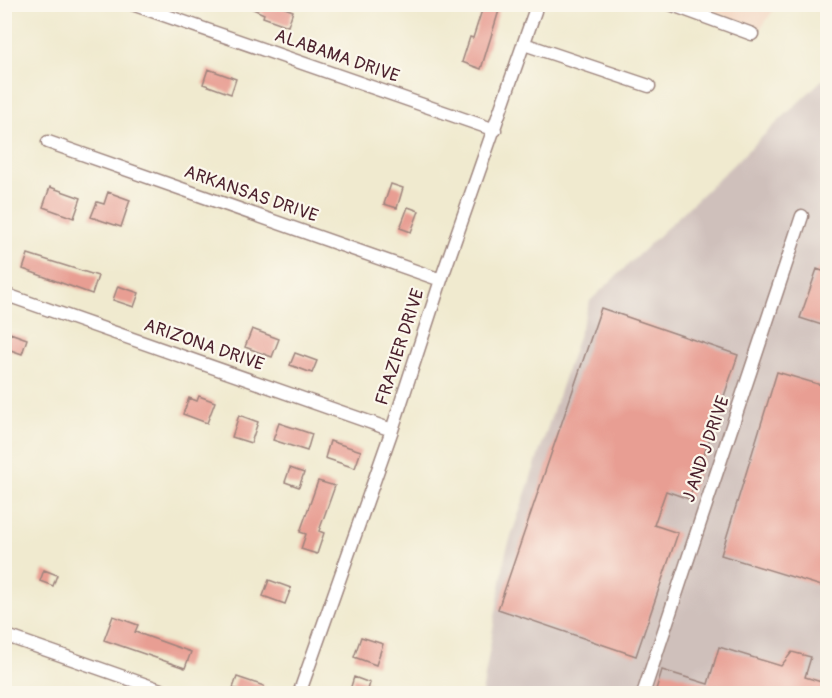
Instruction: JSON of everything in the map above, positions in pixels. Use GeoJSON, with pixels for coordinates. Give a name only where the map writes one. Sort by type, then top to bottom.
{"type":"FeatureCollection","features":[{"type":"Feature","properties":{"kind":"street","name":"ALABAMA DRIVE"},"geometry":{"type":"LineString","coordinates":[[132,4],[495,130]]}},
{"type":"Feature","properties":{"kind":"street"},"geometry":{"type":"LineString","coordinates":[[670,4],[752,34]]}},
{"type":"Feature","properties":{"kind":"street","name":"FRAZIER DRIVE"},"geometry":{"type":"LineString","coordinates":[[299,693],[392,430],[441,280],[535,11]]}},
{"type":"Feature","properties":{"kind":"street"},"geometry":{"type":"LineString","coordinates":[[524,44],[649,86]]}},
{"type":"Feature","properties":{"kind":"street","name":"ARKANSAS DRIVE"},"geometry":{"type":"LineString","coordinates":[[48,142],[441,280]]}},
{"type":"Feature","properties":{"kind":"street","name":"J AND J DRIVE"},"geometry":{"type":"LineString","coordinates":[[643,693],[802,216]]}},
{"type":"Feature","properties":{"kind":"street","name":"ARIZONA DRIVE"},"geometry":{"type":"LineString","coordinates":[[4,294],[392,430]]}},
{"type":"Feature","properties":{"kind":"street"},"geometry":{"type":"LineString","coordinates":[[4,635],[172,693]]}},
{"type":"Feature","properties":{"kind":"shaded area"},"geometry":{"type":"Polygon","coordinates":[[[777,4],[761,28],[693,5],[777,4]]]}},
{"type":"Feature","properties":{"kind":"shaded area"},"geometry":{"type":"Polygon","coordinates":[[[822,80],[827,82],[827,693],[482,694],[506,552],[590,301],[822,80]]]}},
{"type":"Feature","properties":{"kind":"building"},"geometry":{"type":"Polygon","coordinates":[[[242,4],[274,4],[293,11],[288,26],[263,17],[264,14],[242,4]]]}},
{"type":"Feature","properties":{"kind":"building"},"geometry":{"type":"Polygon","coordinates":[[[484,4],[501,4],[481,69],[462,62],[484,4]]]}},
{"type":"Feature","properties":{"kind":"building"},"geometry":{"type":"Polygon","coordinates":[[[208,69],[236,79],[231,94],[203,84],[208,69]]]}},
{"type":"Feature","properties":{"kind":"building"},"geometry":{"type":"Polygon","coordinates":[[[391,184],[403,188],[397,208],[384,204],[391,184]]]}},
{"type":"Feature","properties":{"kind":"building"},"geometry":{"type":"Polygon","coordinates":[[[50,187],[81,198],[74,218],[43,207],[50,187]]]}},
{"type":"Feature","properties":{"kind":"building"},"geometry":{"type":"Polygon","coordinates":[[[108,192],[130,200],[121,227],[91,217],[97,202],[104,204],[108,192]]]}},
{"type":"Feature","properties":{"kind":"building"},"geometry":{"type":"Polygon","coordinates":[[[408,207],[419,211],[411,232],[400,228],[408,207]]]}},
{"type":"Feature","properties":{"kind":"building"},"geometry":{"type":"Polygon","coordinates":[[[28,254],[98,276],[92,294],[23,269],[28,254]]]}},
{"type":"Feature","properties":{"kind":"building"},"geometry":{"type":"Polygon","coordinates":[[[817,269],[828,273],[828,327],[800,318],[817,269]]]}},
{"type":"Feature","properties":{"kind":"building"},"geometry":{"type":"Polygon","coordinates":[[[118,286],[139,293],[134,307],[113,300],[118,286]]]}},
{"type":"Feature","properties":{"kind":"building"},"geometry":{"type":"Polygon","coordinates":[[[601,308],[738,355],[689,499],[666,491],[654,525],[678,533],[636,656],[498,609],[601,308]]]}},
{"type":"Feature","properties":{"kind":"building"},"geometry":{"type":"Polygon","coordinates":[[[252,329],[279,339],[272,357],[245,347],[252,329]]]}},
{"type":"Feature","properties":{"kind":"building"},"geometry":{"type":"Polygon","coordinates":[[[10,333],[27,339],[22,354],[5,348],[10,333]]]}},
{"type":"Feature","properties":{"kind":"building"},"geometry":{"type":"Polygon","coordinates":[[[295,353],[317,361],[312,373],[290,365],[295,353]]]}},
{"type":"Feature","properties":{"kind":"building"},"geometry":{"type":"Polygon","coordinates":[[[777,372],[828,387],[828,588],[721,555],[777,372]]]}},
{"type":"Feature","properties":{"kind":"building"},"geometry":{"type":"Polygon","coordinates":[[[199,396],[215,402],[207,423],[183,414],[189,398],[197,401],[199,396]]]}},
{"type":"Feature","properties":{"kind":"building"},"geometry":{"type":"Polygon","coordinates":[[[239,415],[258,422],[251,443],[232,437],[239,415]]]}},
{"type":"Feature","properties":{"kind":"building"},"geometry":{"type":"Polygon","coordinates":[[[279,423],[312,434],[307,451],[273,440],[279,423]]]}},
{"type":"Feature","properties":{"kind":"building"},"geometry":{"type":"Polygon","coordinates":[[[330,441],[361,451],[355,468],[325,458],[330,441]]]}},
{"type":"Feature","properties":{"kind":"building"},"geometry":{"type":"Polygon","coordinates":[[[290,468],[304,473],[299,487],[285,482],[290,468]]]}},
{"type":"Feature","properties":{"kind":"building"},"geometry":{"type":"Polygon","coordinates":[[[318,481],[335,486],[319,531],[324,533],[317,554],[301,549],[306,534],[300,532],[318,481]]]}},
{"type":"Feature","properties":{"kind":"building"},"geometry":{"type":"Polygon","coordinates":[[[44,570],[57,575],[53,586],[40,581],[44,570]]]}},
{"type":"Feature","properties":{"kind":"building"},"geometry":{"type":"Polygon","coordinates":[[[269,580],[291,588],[285,604],[263,596],[269,580]]]}},
{"type":"Feature","properties":{"kind":"building"},"geometry":{"type":"Polygon","coordinates":[[[113,616],[138,625],[135,632],[191,652],[185,668],[104,640],[113,616]]]}},
{"type":"Feature","properties":{"kind":"building"},"geometry":{"type":"Polygon","coordinates":[[[361,637],[383,644],[376,665],[354,657],[361,637]]]}},
{"type":"Feature","properties":{"kind":"building"},"geometry":{"type":"Polygon","coordinates":[[[719,647],[781,666],[792,652],[811,657],[805,677],[828,684],[828,693],[655,693],[662,670],[708,684],[719,647]]]}},
{"type":"Feature","properties":{"kind":"building"},"geometry":{"type":"Polygon","coordinates":[[[237,677],[264,686],[262,693],[247,693],[233,688],[237,677]]]}},
{"type":"Feature","properties":{"kind":"building"},"geometry":{"type":"Polygon","coordinates":[[[354,677],[370,683],[367,693],[349,693],[354,677]]]}}]}
